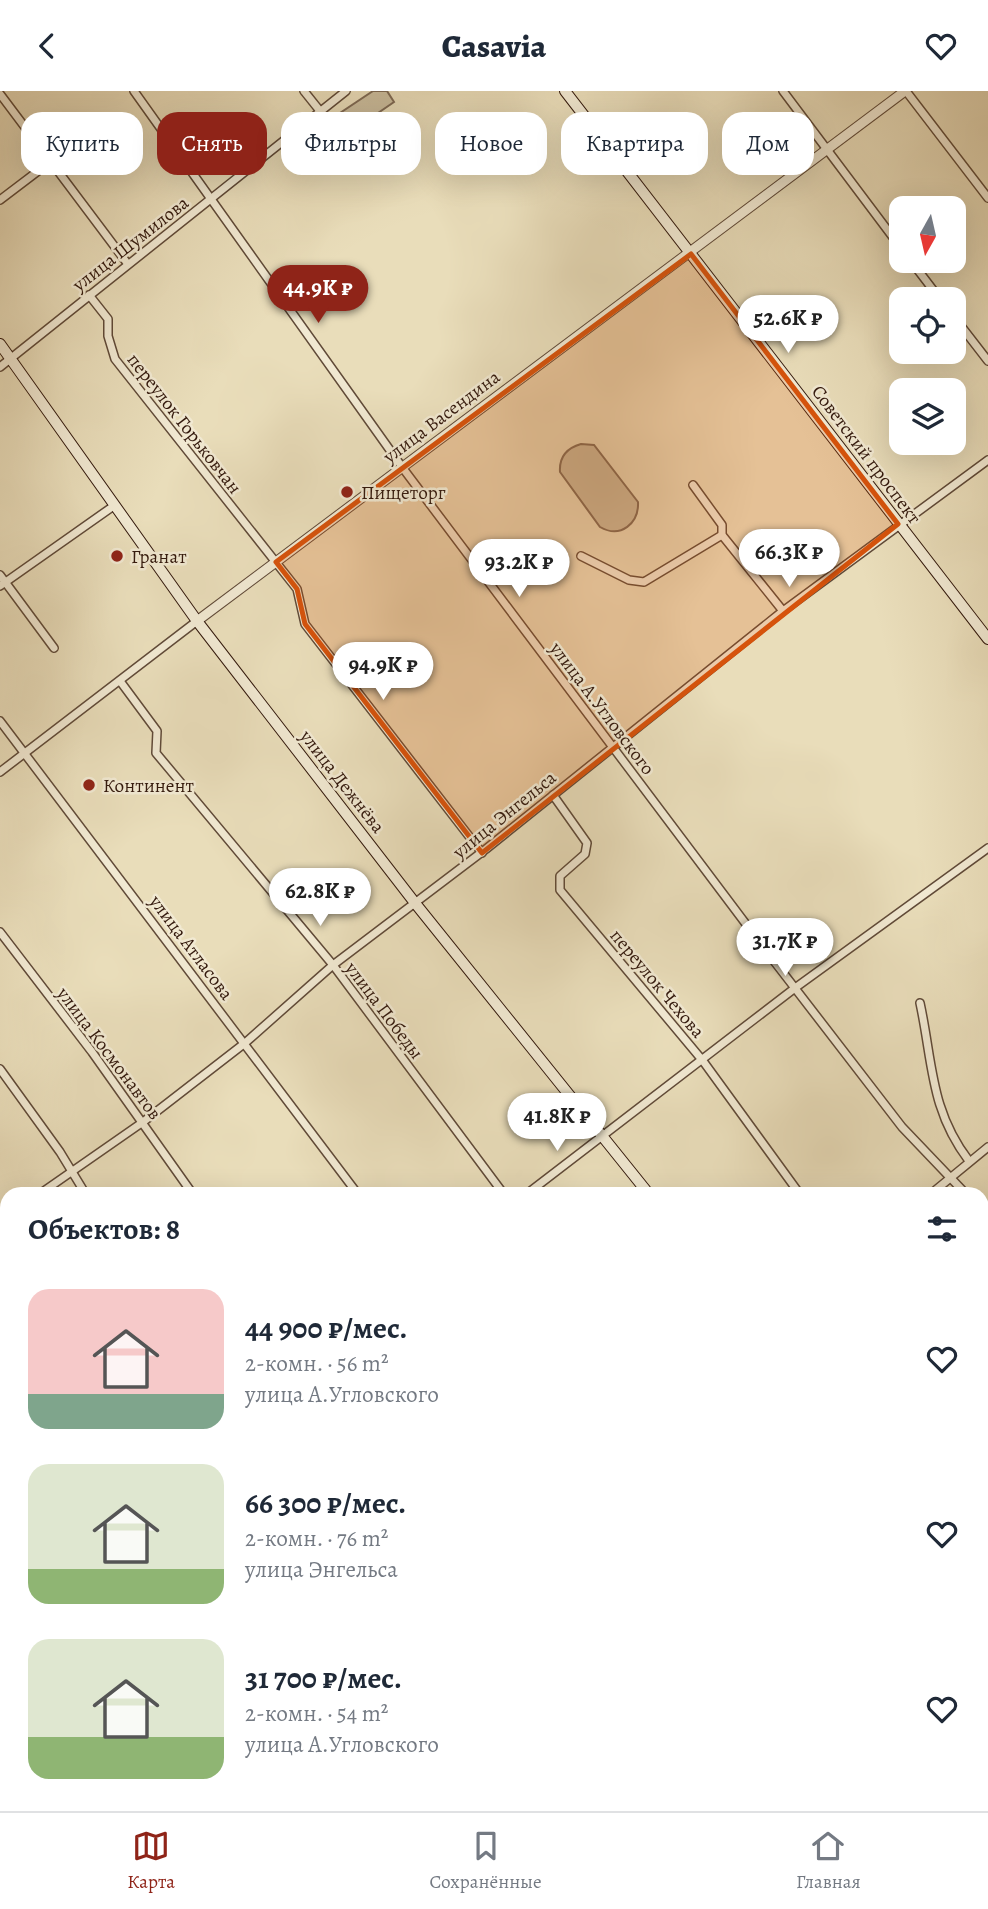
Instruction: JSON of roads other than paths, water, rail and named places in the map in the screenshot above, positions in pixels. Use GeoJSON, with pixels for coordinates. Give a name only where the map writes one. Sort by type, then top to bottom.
{"type":"FeatureCollection","features":[{"type":"Feature","properties":{"kind":"main road","name":"Советский проспект"},"geometry":{"type":"LineString","coordinates":[[565,91],[988,639]]}},
{"type":"Feature","properties":{"kind":"main road","name":"улица Дежнёва"},"geometry":{"type":"LineString","coordinates":[[0,344],[197,621],[415,903],[643,1187]]}},
{"type":"Feature","properties":{"kind":"street","name":"улица А.Угловского"},"geometry":{"type":"LineString","coordinates":[[134,91],[213,198],[402,467],[613,748],[902,1127],[959,1187]]}},
{"type":"Feature","properties":{"kind":"street"},"geometry":{"type":"LineString","coordinates":[[304,91],[320,111]]}},
{"type":"Feature","properties":{"kind":"street","name":"улица Шумилова"},"geometry":{"type":"LineString","coordinates":[[0,367],[127,263],[346,91]]}},
{"type":"Feature","properties":{"kind":"street"},"geometry":{"type":"LineString","coordinates":[[783,91],[889,232]]}},
{"type":"Feature","properties":{"kind":"street"},"geometry":{"type":"LineString","coordinates":[[906,91],[988,198]]}},
{"type":"Feature","properties":{"kind":"street","name":"улица Васендина"},"geometry":{"type":"LineString","coordinates":[[0,772],[197,621],[906,91]]}},
{"type":"Feature","properties":{"kind":"street"},"geometry":{"type":"LineString","coordinates":[[0,94],[21,123]]}},
{"type":"Feature","properties":{"kind":"street"},"geometry":{"type":"LineString","coordinates":[[0,200],[33,175]]}},
{"type":"Feature","properties":{"kind":"street"},"geometry":{"type":"LineString","coordinates":[[60,175],[127,263]]}},
{"type":"Feature","properties":{"kind":"street"},"geometry":{"type":"LineString","coordinates":[[920,273],[931,287]]}},
{"type":"Feature","properties":{"kind":"street","name":"переулок Горьковчан"},"geometry":{"type":"LineString","coordinates":[[89,295],[108,319],[108,336],[116,359],[276,562]]}},
{"type":"Feature","properties":{"kind":"street"},"geometry":{"type":"LineString","coordinates":[[966,333],[988,361]]}},
{"type":"Feature","properties":{"kind":"street","name":"улица Энгельса"},"geometry":{"type":"LineString","coordinates":[[50,1187],[143,1122],[245,1043],[333,965],[482,853],[783,611],[988,460]]}},
{"type":"Feature","properties":{"kind":"street"},"geometry":{"type":"LineString","coordinates":[[693,485],[722,525],[722,535],[783,611]]}},
{"type":"Feature","properties":{"kind":"street"},"geometry":{"type":"LineString","coordinates":[[54,648],[2,581],[115,505]]}},
{"type":"Feature","properties":{"kind":"street"},"geometry":{"type":"LineString","coordinates":[[581,556],[629,580],[643,582],[722,535]]}},
{"type":"Feature","properties":{"kind":"street"},"geometry":{"type":"LineString","coordinates":[[276,562],[297,589],[305,624],[482,853]]}},
{"type":"Feature","properties":{"kind":"street","name":"улица Победы"},"geometry":{"type":"LineString","coordinates":[[120,681],[157,731],[156,753],[333,965],[499,1187]]}},
{"type":"Feature","properties":{"kind":"street","name":"улица Атласова"},"geometry":{"type":"LineString","coordinates":[[0,721],[353,1187]]}},
{"type":"Feature","properties":{"kind":"street","name":"переулок Чехова"},"geometry":{"type":"LineString","coordinates":[[553,795],[587,843],[585,854],[561,876],[560,890],[703,1061],[795,1187]]}},
{"type":"Feature","properties":{"kind":"street"},"geometry":{"type":"LineString","coordinates":[[536,1187],[795,988],[988,848]]}},
{"type":"Feature","properties":{"kind":"street","name":"улица Космонавтов"},"geometry":{"type":"LineString","coordinates":[[0,932],[143,1122],[188,1187]]}},
{"type":"Feature","properties":{"kind":"street"},"geometry":{"type":"LineString","coordinates":[[920,1003],[940,1111],[948,1132],[970,1161]]}},
{"type":"Feature","properties":{"kind":"street"},"geometry":{"type":"LineString","coordinates":[[0,1069],[60,1152],[81,1187]]}},
{"type":"Feature","properties":{"kind":"street"},"geometry":{"type":"LineString","coordinates":[[940,1187],[988,1147]]}},
{"type":"Feature","properties":{"kind":"place","name":"Пищеторг"},"geometry":{"type":"Point","coordinates":[347,492]}},
{"type":"Feature","properties":{"kind":"place","name":"Гранат"},"geometry":{"type":"Point","coordinates":[117,556]}},
{"type":"Feature","properties":{"kind":"place","name":"Континент"},"geometry":{"type":"Point","coordinates":[89,785]}}]}
